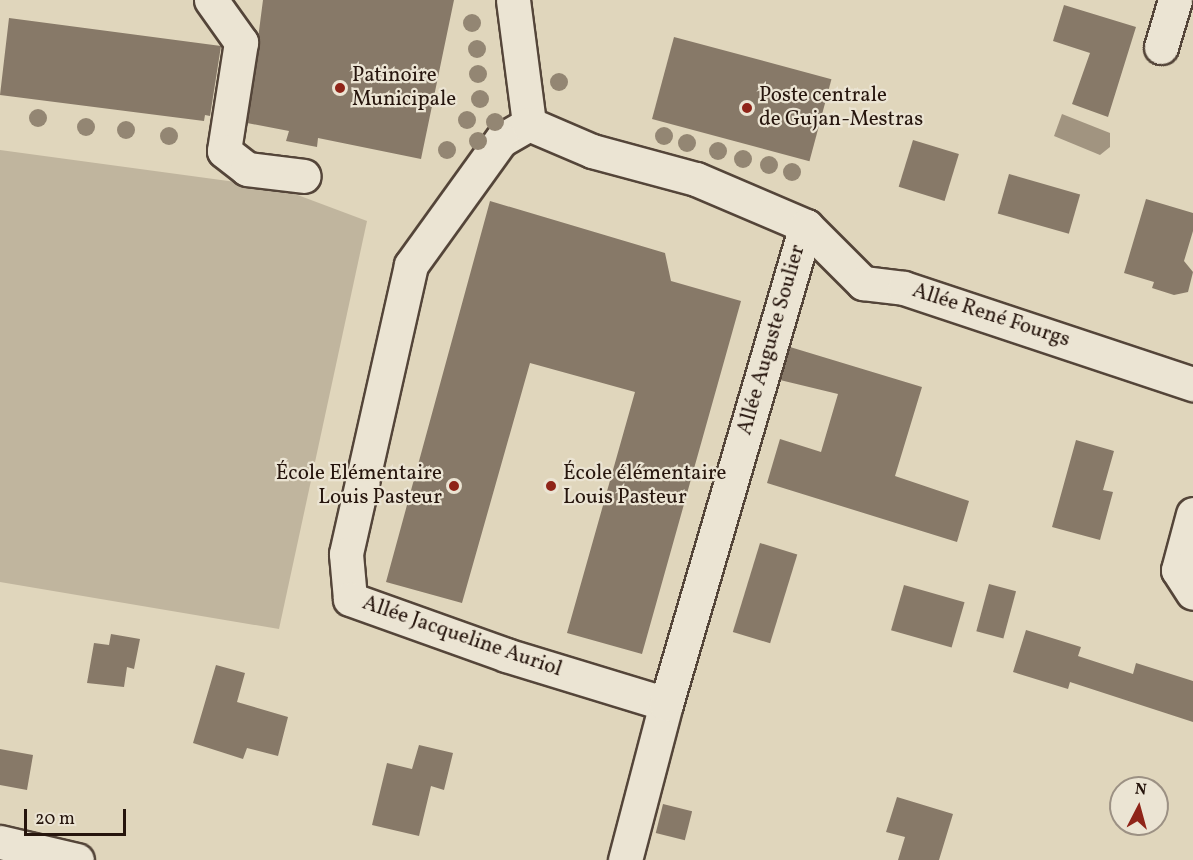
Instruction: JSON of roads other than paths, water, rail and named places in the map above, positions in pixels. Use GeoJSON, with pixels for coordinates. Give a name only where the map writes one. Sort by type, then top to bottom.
{"type":"FeatureCollection","features":[{"type":"Feature","properties":{"kind":"street"},"geometry":{"type":"LineString","coordinates":[[211,0],[241,42],[224,151],[247,169],[304,176]]}},
{"type":"Feature","properties":{"kind":"street"},"geometry":{"type":"LineString","coordinates":[[513,0],[529,124]]}},
{"type":"Feature","properties":{"kind":"street"},"geometry":{"type":"LineString","coordinates":[[1161,46],[1175,0]]}},
{"type":"Feature","properties":{"kind":"street","name":"Allée Auguste Soulier"},"geometry":{"type":"LineString","coordinates":[[529,124],[592,151],[696,179],[806,226],[666,704],[625,860]]}},
{"type":"Feature","properties":{"kind":"street","name":"Allée Jacqueline Auriol"},"geometry":{"type":"LineString","coordinates":[[529,124],[501,140],[411,265],[346,554],[350,598],[506,655],[666,704]]}},
{"type":"Feature","properties":{"kind":"street","name":"Allée René Fourgs"},"geometry":{"type":"LineString","coordinates":[[806,226],[863,283],[904,288],[1193,384]]}},
{"type":"Feature","properties":{"kind":"street"},"geometry":{"type":"LineString","coordinates":[[1193,514],[1178,570],[1193,593]]}},
{"type":"Feature","properties":{"kind":"street"},"geometry":{"type":"LineString","coordinates":[[0,842],[77,860]]}},
{"type":"Feature","properties":{"kind":"place","name":"Patinoire Municipale"},"geometry":{"type":"Point","coordinates":[340,88]}},
{"type":"Feature","properties":{"kind":"place","name":"Poste centrale de Gujan-Mestras"},"geometry":{"type":"Point","coordinates":[747,108]}},
{"type":"Feature","properties":{"kind":"place","name":"École Elémentaire Louis Pasteur"},"geometry":{"type":"Point","coordinates":[454,486]}},
{"type":"Feature","properties":{"kind":"place","name":"École élémentaire Louis Pasteur"},"geometry":{"type":"Point","coordinates":[551,486]}}]}
